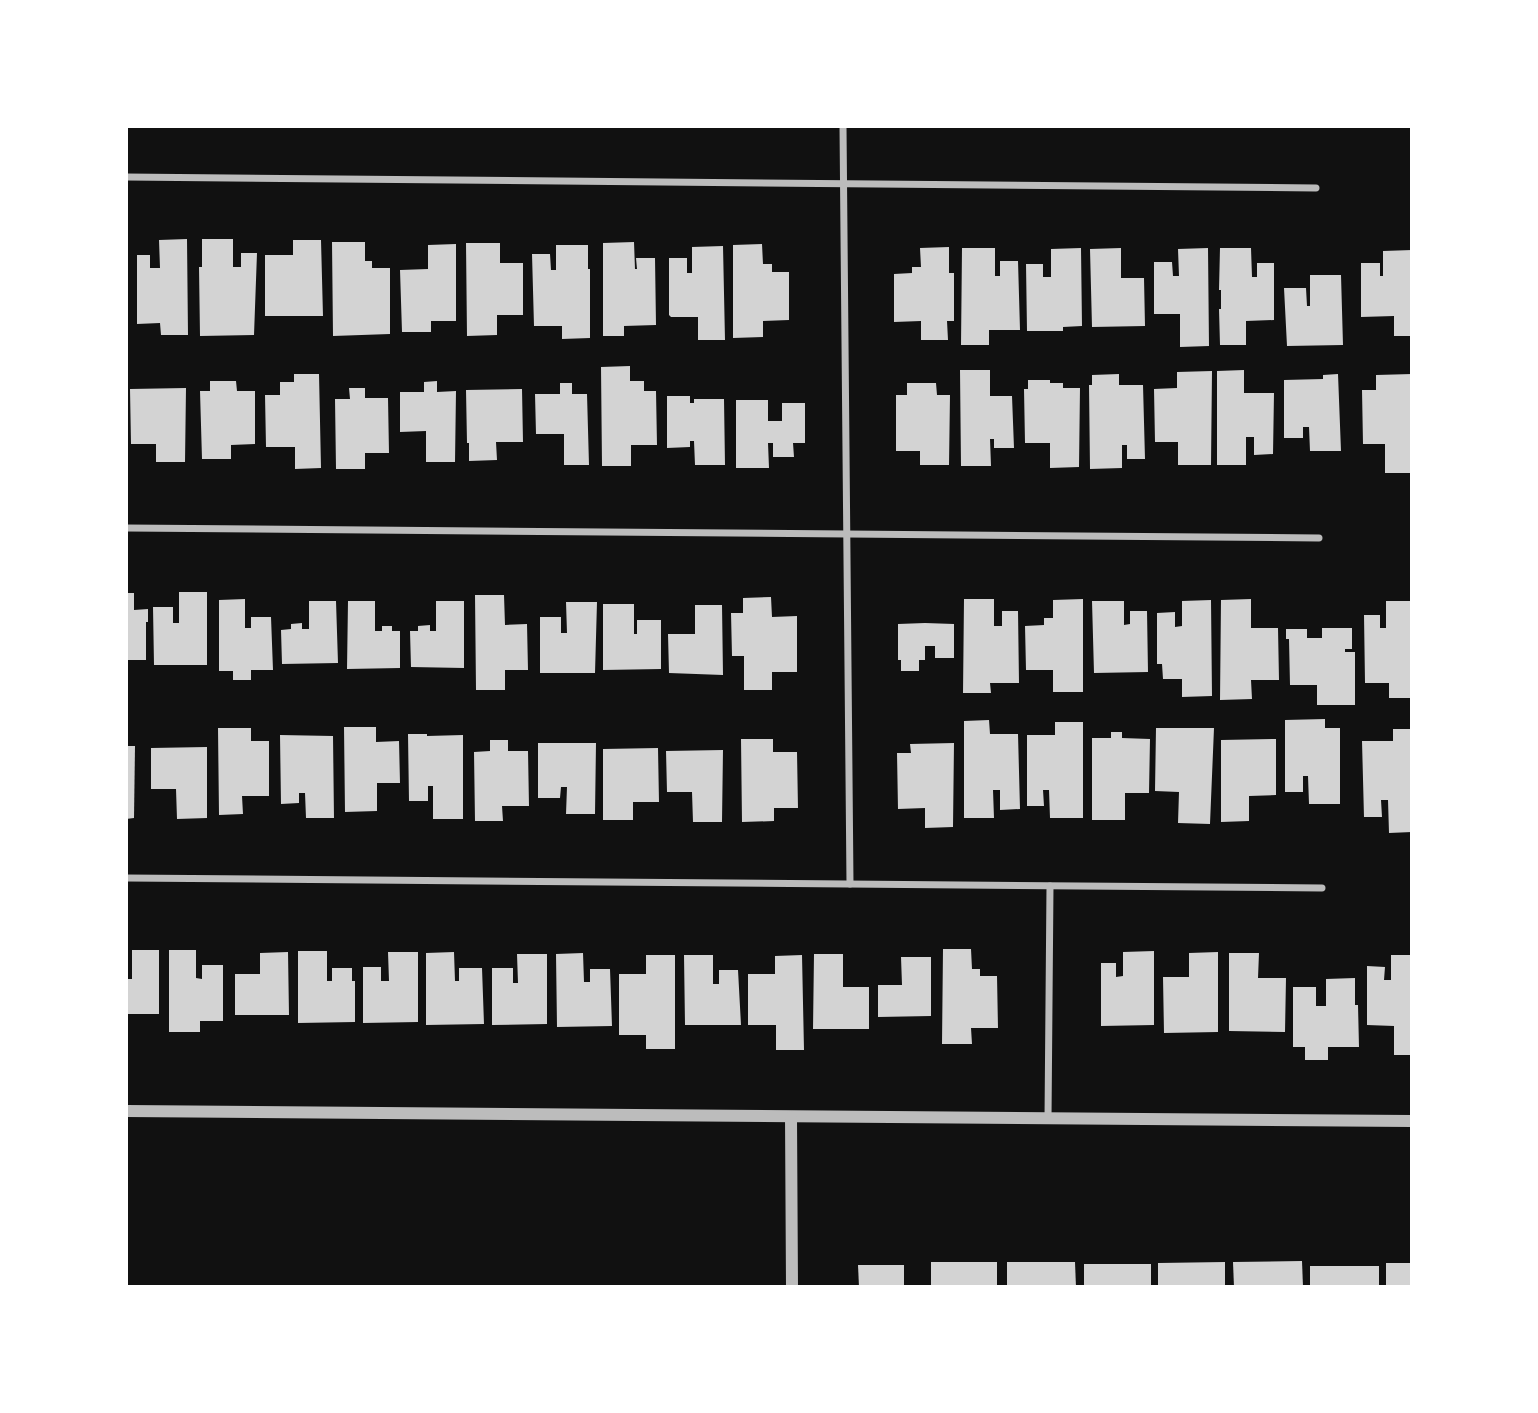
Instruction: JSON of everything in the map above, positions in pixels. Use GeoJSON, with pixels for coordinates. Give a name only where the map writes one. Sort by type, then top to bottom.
{"type":"FeatureCollection","features":[{"type":"Feature","properties":{"kind":"street"},"geometry":{"type":"LineString","coordinates":[[844,126],[850,884]]}},
{"type":"Feature","properties":{"kind":"street"},"geometry":{"type":"LineString","coordinates":[[126,177],[1316,187]]}},
{"type":"Feature","properties":{"kind":"street"},"geometry":{"type":"LineString","coordinates":[[126,528],[1319,538]]}},
{"type":"Feature","properties":{"kind":"street"},"geometry":{"type":"LineString","coordinates":[[126,878],[1322,888]]}},
{"type":"Feature","properties":{"kind":"street"},"geometry":{"type":"LineString","coordinates":[[1048,1119],[1050,886]]}},
{"type":"Feature","properties":{"kind":"street"},"geometry":{"type":"LineString","coordinates":[[126,1111],[1412,1121]]}},
{"type":"Feature","properties":{"kind":"street"},"geometry":{"type":"LineString","coordinates":[[791,1117],[792,1287]]}},
{"type":"Feature","properties":{"kind":"building"},"geometry":{"type":"Polygon","coordinates":[[[187,239],[188,335],[161,335],[160,323],[137,324],[137,255],[150,255],[150,268],[160,268],[159,240],[187,239]]]}},
{"type":"Feature","properties":{"kind":"building"},"geometry":{"type":"Polygon","coordinates":[[[202,239],[233,239],[233,267],[241,267],[241,253],[257,253],[254,335],[200,336],[199,267],[202,267],[202,239]]]}},
{"type":"Feature","properties":{"kind":"building"},"geometry":{"type":"Polygon","coordinates":[[[293,240],[321,240],[323,316],[265,316],[265,255],[293,255],[293,240]]]}},
{"type":"Feature","properties":{"kind":"building"},"geometry":{"type":"Polygon","coordinates":[[[332,242],[365,242],[365,261],[372,261],[372,268],[390,268],[390,334],[333,336],[332,242]]]}},
{"type":"Feature","properties":{"kind":"building"},"geometry":{"type":"Polygon","coordinates":[[[634,242],[635,269],[636,258],[655,258],[656,325],[624,326],[624,336],[603,336],[603,243],[634,242]]]}},
{"type":"Feature","properties":{"kind":"building"},"geometry":{"type":"Polygon","coordinates":[[[466,243],[500,243],[500,263],[523,263],[523,315],[497,315],[497,335],[467,336],[466,243]]]}},
{"type":"Feature","properties":{"kind":"building"},"geometry":{"type":"Polygon","coordinates":[[[456,244],[456,321],[431,321],[431,332],[402,332],[400,270],[428,269],[428,245],[456,244]]]}},
{"type":"Feature","properties":{"kind":"building"},"geometry":{"type":"Polygon","coordinates":[[[762,244],[763,264],[772,264],[772,272],[789,272],[789,320],[763,321],[763,337],[733,338],[733,245],[762,244]]]}},
{"type":"Feature","properties":{"kind":"building"},"geometry":{"type":"Polygon","coordinates":[[[556,245],[588,245],[590,338],[562,339],[562,326],[534,326],[532,254],[550,254],[551,270],[556,270],[556,245]]]}},
{"type":"Feature","properties":{"kind":"building"},"geometry":{"type":"Polygon","coordinates":[[[723,246],[725,340],[698,340],[698,317],[669,315],[669,258],[687,258],[687,273],[692,273],[692,247],[723,246]]]}},
{"type":"Feature","properties":{"kind":"building"},"geometry":{"type":"Polygon","coordinates":[[[949,247],[949,273],[954,273],[954,321],[947,321],[948,340],[921,340],[921,321],[894,322],[894,274],[912,273],[912,267],[921,267],[920,248],[949,247]]]}},
{"type":"Feature","properties":{"kind":"building"},"geometry":{"type":"Polygon","coordinates":[[[962,248],[995,248],[995,276],[1000,276],[1000,261],[1018,261],[1020,330],[989,330],[989,345],[961,345],[962,248]]]}},
{"type":"Feature","properties":{"kind":"building"},"geometry":{"type":"Polygon","coordinates":[[[1081,248],[1082,326],[1063,327],[1063,331],[1027,331],[1026,264],[1043,264],[1043,277],[1051,277],[1051,249],[1081,248]]]}},
{"type":"Feature","properties":{"kind":"building"},"geometry":{"type":"Polygon","coordinates":[[[1121,248],[1121,278],[1144,278],[1145,326],[1092,327],[1090,249],[1121,248]]]}},
{"type":"Feature","properties":{"kind":"building"},"geometry":{"type":"Polygon","coordinates":[[[1208,248],[1209,346],[1180,347],[1180,314],[1154,314],[1154,262],[1172,262],[1173,276],[1179,276],[1178,249],[1208,248]]]}},
{"type":"Feature","properties":{"kind":"building"},"geometry":{"type":"Polygon","coordinates":[[[1220,248],[1251,248],[1252,277],[1257,277],[1257,263],[1274,263],[1274,320],[1246,321],[1246,345],[1220,345],[1220,248]]]}},
{"type":"Feature","properties":{"kind":"building"},"geometry":{"type":"Polygon","coordinates":[[[1412,250],[1412,336],[1394,336],[1394,316],[1361,317],[1361,263],[1380,263],[1380,276],[1383,276],[1383,251],[1412,250]]]}},
{"type":"Feature","properties":{"kind":"building"},"geometry":{"type":"Polygon","coordinates":[[[1310,275],[1341,275],[1343,345],[1287,346],[1284,288],[1306,288],[1307,306],[1310,306],[1310,275]]]}},
{"type":"Feature","properties":{"kind":"building"},"geometry":{"type":"Polygon","coordinates":[[[630,366],[630,381],[644,381],[644,391],[656,391],[657,445],[631,445],[631,466],[602,466],[601,367],[630,366]]]}},
{"type":"Feature","properties":{"kind":"building"},"geometry":{"type":"Polygon","coordinates":[[[960,370],[990,370],[990,396],[1012,396],[1014,448],[994,448],[994,439],[990,439],[991,466],[961,466],[960,370]]]}},
{"type":"Feature","properties":{"kind":"building"},"geometry":{"type":"Polygon","coordinates":[[[1244,370],[1244,393],[1274,393],[1273,454],[1254,455],[1254,437],[1246,437],[1246,465],[1217,465],[1217,371],[1244,370]]]}},
{"type":"Feature","properties":{"kind":"building"},"geometry":{"type":"Polygon","coordinates":[[[1212,371],[1211,465],[1178,465],[1178,442],[1155,442],[1154,389],[1177,388],[1177,372],[1212,371]]]}},
{"type":"Feature","properties":{"kind":"building"},"geometry":{"type":"Polygon","coordinates":[[[294,374],[319,374],[321,468],[295,469],[295,447],[266,447],[265,395],[280,395],[280,382],[294,382],[294,374]]]}},
{"type":"Feature","properties":{"kind":"building"},"geometry":{"type":"Polygon","coordinates":[[[1119,374],[1119,385],[1143,385],[1145,459],[1127,459],[1127,445],[1122,445],[1122,468],[1090,469],[1089,385],[1092,385],[1092,375],[1119,374]]]}},
{"type":"Feature","properties":{"kind":"building"},"geometry":{"type":"Polygon","coordinates":[[[1338,374],[1341,451],[1310,451],[1309,427],[1303,427],[1303,438],[1284,438],[1284,380],[1323,379],[1323,375],[1338,374]]]}},
{"type":"Feature","properties":{"kind":"building"},"geometry":{"type":"Polygon","coordinates":[[[1412,374],[1412,473],[1385,473],[1385,444],[1363,444],[1362,390],[1376,390],[1376,375],[1412,374]]]}},
{"type":"Feature","properties":{"kind":"building"},"geometry":{"type":"Polygon","coordinates":[[[1028,380],[1050,380],[1050,383],[1063,383],[1063,388],[1080,388],[1079,467],[1050,468],[1050,443],[1025,443],[1024,389],[1028,389],[1028,380]]]}},
{"type":"Feature","properties":{"kind":"building"},"geometry":{"type":"Polygon","coordinates":[[[210,381],[236,381],[237,391],[255,391],[255,444],[231,445],[231,459],[202,459],[200,391],[210,391],[210,381]]]}},
{"type":"Feature","properties":{"kind":"building"},"geometry":{"type":"Polygon","coordinates":[[[437,381],[437,392],[456,391],[455,462],[426,462],[426,431],[400,432],[400,392],[424,392],[424,382],[437,381]]]}},
{"type":"Feature","properties":{"kind":"building"},"geometry":{"type":"Polygon","coordinates":[[[560,383],[572,383],[572,394],[587,394],[589,465],[564,465],[564,434],[536,434],[535,394],[560,394],[560,383]]]}},
{"type":"Feature","properties":{"kind":"building"},"geometry":{"type":"Polygon","coordinates":[[[907,383],[936,383],[937,395],[950,395],[949,465],[920,465],[920,451],[896,451],[896,395],[907,395],[907,383]]]}},
{"type":"Feature","properties":{"kind":"building"},"geometry":{"type":"Polygon","coordinates":[[[186,388],[185,462],[156,462],[156,444],[131,444],[130,389],[186,388]]]}},
{"type":"Feature","properties":{"kind":"building"},"geometry":{"type":"Polygon","coordinates":[[[349,388],[365,388],[365,398],[388,398],[389,453],[365,453],[365,469],[336,469],[335,399],[350,399],[349,388]]]}},
{"type":"Feature","properties":{"kind":"building"},"geometry":{"type":"Polygon","coordinates":[[[522,389],[523,442],[496,442],[497,460],[469,461],[466,390],[522,389]]]}},
{"type":"Feature","properties":{"kind":"building"},"geometry":{"type":"Polygon","coordinates":[[[667,396],[690,396],[690,403],[694,403],[694,399],[724,399],[725,465],[695,465],[694,441],[690,441],[690,447],[667,448],[667,396]]]}},
{"type":"Feature","properties":{"kind":"building"},"geometry":{"type":"Polygon","coordinates":[[[736,400],[768,400],[768,421],[782,421],[782,403],[805,403],[805,443],[793,443],[794,457],[773,457],[773,443],[768,443],[769,468],[736,468],[736,400]]]}},
{"type":"Feature","properties":{"kind":"building"},"geometry":{"type":"Polygon","coordinates":[[[179,592],[207,592],[207,665],[154,665],[153,607],[173,607],[173,623],[179,623],[179,592]]]}},
{"type":"Feature","properties":{"kind":"building"},"geometry":{"type":"Polygon","coordinates":[[[126,593],[134,593],[134,610],[148,609],[146,660],[126,660],[126,593]]]}},
{"type":"Feature","properties":{"kind":"building"},"geometry":{"type":"Polygon","coordinates":[[[475,595],[504,595],[505,625],[527,624],[528,670],[505,670],[505,690],[476,690],[475,595]]]}},
{"type":"Feature","properties":{"kind":"building"},"geometry":{"type":"Polygon","coordinates":[[[771,597],[772,617],[797,616],[797,672],[772,672],[772,690],[744,690],[744,656],[732,656],[731,613],[743,613],[743,598],[771,597]]]}},
{"type":"Feature","properties":{"kind":"building"},"geometry":{"type":"Polygon","coordinates":[[[245,599],[245,628],[251,628],[251,617],[271,617],[273,670],[251,670],[251,680],[233,680],[233,671],[219,671],[219,600],[245,599]]]}},
{"type":"Feature","properties":{"kind":"building"},"geometry":{"type":"Polygon","coordinates":[[[964,599],[994,599],[994,626],[1002,626],[1002,611],[1018,611],[1019,683],[990,683],[991,693],[963,693],[964,599]]]}},
{"type":"Feature","properties":{"kind":"building"},"geometry":{"type":"Polygon","coordinates":[[[1083,599],[1083,692],[1053,692],[1053,670],[1026,670],[1025,626],[1044,625],[1044,618],[1053,618],[1053,600],[1083,599]]]}},
{"type":"Feature","properties":{"kind":"building"},"geometry":{"type":"Polygon","coordinates":[[[1251,599],[1251,628],[1278,628],[1279,680],[1251,680],[1252,699],[1220,700],[1221,600],[1251,599]]]}},
{"type":"Feature","properties":{"kind":"building"},"geometry":{"type":"Polygon","coordinates":[[[1211,600],[1212,696],[1182,697],[1182,679],[1163,679],[1162,664],[1157,664],[1157,613],[1175,612],[1175,627],[1182,626],[1182,601],[1211,600]]]}},
{"type":"Feature","properties":{"kind":"building"},"geometry":{"type":"Polygon","coordinates":[[[309,601],[336,601],[338,663],[282,664],[281,630],[291,629],[291,624],[302,623],[302,629],[309,629],[309,601]]]}},
{"type":"Feature","properties":{"kind":"building"},"geometry":{"type":"Polygon","coordinates":[[[348,601],[375,601],[375,631],[382,631],[382,626],[392,626],[392,631],[400,631],[400,668],[347,669],[348,601]]]}},
{"type":"Feature","properties":{"kind":"building"},"geometry":{"type":"Polygon","coordinates":[[[436,601],[464,601],[464,668],[411,667],[410,631],[418,631],[418,626],[430,625],[430,631],[436,631],[436,601]]]}},
{"type":"Feature","properties":{"kind":"building"},"geometry":{"type":"Polygon","coordinates":[[[1092,601],[1124,601],[1124,625],[1130,624],[1130,611],[1147,611],[1148,672],[1094,673],[1092,601]]]}},
{"type":"Feature","properties":{"kind":"building"},"geometry":{"type":"Polygon","coordinates":[[[1386,601],[1412,601],[1412,698],[1389,698],[1389,683],[1365,683],[1364,615],[1380,615],[1380,628],[1386,628],[1386,601]]]}},
{"type":"Feature","properties":{"kind":"building"},"geometry":{"type":"Polygon","coordinates":[[[566,602],[597,602],[595,673],[540,673],[540,617],[561,617],[561,633],[567,633],[566,602]]]}},
{"type":"Feature","properties":{"kind":"building"},"geometry":{"type":"Polygon","coordinates":[[[603,604],[634,604],[634,634],[637,634],[637,620],[661,620],[661,669],[603,670],[603,604]]]}},
{"type":"Feature","properties":{"kind":"building"},"geometry":{"type":"Polygon","coordinates":[[[695,605],[722,605],[723,675],[669,673],[668,634],[695,634],[695,605]]]}},
{"type":"Feature","properties":{"kind":"building"},"geometry":{"type":"Polygon","coordinates":[[[898,624],[954,624],[954,658],[935,658],[935,646],[925,646],[925,660],[919,660],[919,671],[901,671],[901,660],[898,660],[898,624]]]}},
{"type":"Feature","properties":{"kind":"building"},"geometry":{"type":"Polygon","coordinates":[[[1322,628],[1352,628],[1352,649],[1345,649],[1345,652],[1355,652],[1355,705],[1317,705],[1317,685],[1290,685],[1289,639],[1286,639],[1286,629],[1307,629],[1307,638],[1322,638],[1322,628]]]}},
{"type":"Feature","properties":{"kind":"building"},"geometry":{"type":"Polygon","coordinates":[[[1325,719],[1325,728],[1340,728],[1340,804],[1309,804],[1308,776],[1303,776],[1303,792],[1285,792],[1285,720],[1325,719]]]}},
{"type":"Feature","properties":{"kind":"building"},"geometry":{"type":"Polygon","coordinates":[[[989,720],[990,734],[1018,734],[1020,809],[1000,810],[1000,790],[993,790],[994,818],[964,818],[964,721],[989,720]]]}},
{"type":"Feature","properties":{"kind":"building"},"geometry":{"type":"Polygon","coordinates":[[[1055,722],[1083,722],[1083,818],[1050,818],[1049,790],[1043,790],[1044,806],[1027,806],[1027,735],[1055,735],[1055,722]]]}},
{"type":"Feature","properties":{"kind":"building"},"geometry":{"type":"Polygon","coordinates":[[[344,727],[376,727],[376,742],[399,741],[400,783],[377,783],[377,811],[345,812],[344,727]]]}},
{"type":"Feature","properties":{"kind":"building"},"geometry":{"type":"Polygon","coordinates":[[[218,728],[251,728],[251,741],[269,741],[269,796],[242,796],[243,814],[219,815],[218,728]]]}},
{"type":"Feature","properties":{"kind":"building"},"geometry":{"type":"Polygon","coordinates":[[[1156,728],[1214,728],[1210,824],[1178,823],[1179,792],[1155,791],[1156,728]]]}},
{"type":"Feature","properties":{"kind":"building"},"geometry":{"type":"Polygon","coordinates":[[[1393,729],[1412,729],[1412,832],[1389,833],[1388,800],[1381,800],[1382,817],[1364,817],[1362,741],[1393,741],[1393,729]]]}},
{"type":"Feature","properties":{"kind":"building"},"geometry":{"type":"Polygon","coordinates":[[[1111,732],[1122,732],[1122,738],[1150,739],[1149,793],[1125,793],[1125,820],[1092,820],[1092,738],[1111,738],[1111,732]]]}},
{"type":"Feature","properties":{"kind":"building"},"geometry":{"type":"Polygon","coordinates":[[[408,734],[463,735],[463,819],[433,819],[433,786],[428,786],[428,801],[409,801],[408,734]]]}},
{"type":"Feature","properties":{"kind":"building"},"geometry":{"type":"Polygon","coordinates":[[[280,735],[333,736],[334,818],[306,818],[305,793],[299,793],[299,803],[281,804],[280,735]]]}},
{"type":"Feature","properties":{"kind":"building"},"geometry":{"type":"Polygon","coordinates":[[[741,739],[773,739],[773,752],[797,752],[798,808],[774,808],[774,821],[742,822],[741,739]]]}},
{"type":"Feature","properties":{"kind":"building"},"geometry":{"type":"Polygon","coordinates":[[[1276,739],[1276,795],[1249,796],[1249,821],[1221,822],[1221,740],[1276,739]]]}},
{"type":"Feature","properties":{"kind":"building"},"geometry":{"type":"Polygon","coordinates":[[[490,740],[508,740],[508,751],[528,751],[529,806],[502,806],[503,821],[475,821],[474,752],[490,751],[490,740]]]}},
{"type":"Feature","properties":{"kind":"building"},"geometry":{"type":"Polygon","coordinates":[[[538,743],[596,743],[595,814],[566,814],[567,787],[561,787],[560,798],[538,798],[538,743]]]}},
{"type":"Feature","properties":{"kind":"building"},"geometry":{"type":"Polygon","coordinates":[[[954,743],[953,827],[925,828],[925,808],[898,809],[897,753],[911,753],[910,744],[954,743]]]}},
{"type":"Feature","properties":{"kind":"building"},"geometry":{"type":"Polygon","coordinates":[[[126,746],[135,746],[134,818],[126,819],[126,746]]]}},
{"type":"Feature","properties":{"kind":"building"},"geometry":{"type":"Polygon","coordinates":[[[207,747],[207,818],[177,819],[176,789],[151,789],[151,748],[207,747]]]}},
{"type":"Feature","properties":{"kind":"building"},"geometry":{"type":"Polygon","coordinates":[[[658,748],[659,802],[633,802],[633,820],[603,820],[603,749],[658,748]]]}},
{"type":"Feature","properties":{"kind":"building"},"geometry":{"type":"Polygon","coordinates":[[[723,750],[722,822],[693,822],[692,792],[667,792],[666,751],[723,750]]]}},
{"type":"Feature","properties":{"kind":"building"},"geometry":{"type":"Polygon","coordinates":[[[943,949],[971,949],[972,969],[980,969],[980,976],[997,976],[998,1028],[971,1028],[972,1044],[942,1044],[943,949]]]}},
{"type":"Feature","properties":{"kind":"building"},"geometry":{"type":"Polygon","coordinates":[[[132,950],[159,950],[159,1014],[126,1014],[126,979],[132,979],[132,950]]]}},
{"type":"Feature","properties":{"kind":"building"},"geometry":{"type":"Polygon","coordinates":[[[169,950],[196,950],[196,978],[202,979],[202,965],[223,965],[223,1021],[200,1021],[200,1032],[169,1032],[169,950]]]}},
{"type":"Feature","properties":{"kind":"building"},"geometry":{"type":"Polygon","coordinates":[[[298,951],[327,951],[327,981],[332,981],[332,968],[352,968],[352,981],[355,981],[355,1022],[298,1023],[298,951]]]}},
{"type":"Feature","properties":{"kind":"building"},"geometry":{"type":"Polygon","coordinates":[[[1154,951],[1154,1025],[1101,1026],[1101,963],[1116,963],[1116,977],[1123,976],[1123,952],[1154,951]]]}},
{"type":"Feature","properties":{"kind":"building"},"geometry":{"type":"Polygon","coordinates":[[[288,952],[289,1015],[235,1015],[235,974],[260,974],[260,953],[288,952]]]}},
{"type":"Feature","properties":{"kind":"building"},"geometry":{"type":"Polygon","coordinates":[[[388,952],[418,952],[418,1022],[363,1023],[363,967],[381,967],[381,981],[389,981],[388,952]]]}},
{"type":"Feature","properties":{"kind":"building"},"geometry":{"type":"Polygon","coordinates":[[[454,952],[455,981],[459,981],[459,968],[482,968],[484,1024],[426,1025],[426,953],[454,952]]]}},
{"type":"Feature","properties":{"kind":"building"},"geometry":{"type":"Polygon","coordinates":[[[1218,952],[1218,1032],[1164,1033],[1163,977],[1189,977],[1189,953],[1218,952]]]}},
{"type":"Feature","properties":{"kind":"building"},"geometry":{"type":"Polygon","coordinates":[[[583,953],[584,982],[590,982],[590,969],[610,969],[612,1026],[557,1027],[556,954],[583,953]]]}},
{"type":"Feature","properties":{"kind":"building"},"geometry":{"type":"Polygon","coordinates":[[[1229,953],[1259,953],[1258,978],[1286,978],[1285,1032],[1229,1031],[1229,953]]]}},
{"type":"Feature","properties":{"kind":"building"},"geometry":{"type":"Polygon","coordinates":[[[517,954],[547,954],[547,1024],[492,1025],[492,968],[513,968],[513,983],[518,983],[517,954]]]}},
{"type":"Feature","properties":{"kind":"building"},"geometry":{"type":"Polygon","coordinates":[[[814,954],[843,954],[843,987],[869,987],[869,1029],[813,1029],[814,954]]]}},
{"type":"Feature","properties":{"kind":"building"},"geometry":{"type":"Polygon","coordinates":[[[646,955],[675,955],[675,1049],[646,1049],[646,1035],[619,1035],[619,974],[646,974],[646,955]]]}},
{"type":"Feature","properties":{"kind":"building"},"geometry":{"type":"Polygon","coordinates":[[[684,955],[713,955],[713,984],[719,984],[719,970],[738,970],[741,1025],[685,1025],[684,955]]]}},
{"type":"Feature","properties":{"kind":"building"},"geometry":{"type":"Polygon","coordinates":[[[802,955],[804,1050],[776,1050],[776,1025],[748,1025],[748,974],[775,974],[775,956],[802,955]]]}},
{"type":"Feature","properties":{"kind":"building"},"geometry":{"type":"Polygon","coordinates":[[[1391,955],[1412,955],[1412,1055],[1394,1055],[1394,1026],[1367,1025],[1367,966],[1385,967],[1384,980],[1391,980],[1391,955]]]}},
{"type":"Feature","properties":{"kind":"building"},"geometry":{"type":"Polygon","coordinates":[[[901,957],[931,957],[931,1016],[878,1017],[878,985],[902,985],[901,957]]]}},
{"type":"Feature","properties":{"kind":"building"},"geometry":{"type":"Polygon","coordinates":[[[1355,978],[1359,1047],[1328,1047],[1328,1060],[1305,1060],[1305,1047],[1293,1047],[1293,987],[1316,987],[1316,1006],[1326,1006],[1326,979],[1355,978]]]}},
{"type":"Feature","properties":{"kind":"building"},"geometry":{"type":"Polygon","coordinates":[[[1302,1261],[1303,1287],[1234,1287],[1233,1262],[1302,1261]]]}},
{"type":"Feature","properties":{"kind":"building"},"geometry":{"type":"Polygon","coordinates":[[[931,1262],[997,1262],[997,1287],[931,1287],[931,1262]]]}},
{"type":"Feature","properties":{"kind":"building"},"geometry":{"type":"Polygon","coordinates":[[[1007,1262],[1075,1262],[1076,1287],[1007,1287],[1007,1262]]]}},
{"type":"Feature","properties":{"kind":"building"},"geometry":{"type":"Polygon","coordinates":[[[1225,1262],[1225,1287],[1158,1287],[1158,1263],[1225,1262]]]}},
{"type":"Feature","properties":{"kind":"building"},"geometry":{"type":"Polygon","coordinates":[[[1386,1263],[1412,1263],[1412,1287],[1386,1287],[1386,1263]]]}},
{"type":"Feature","properties":{"kind":"building"},"geometry":{"type":"Polygon","coordinates":[[[1084,1264],[1151,1264],[1151,1287],[1084,1287],[1084,1264]]]}},
{"type":"Feature","properties":{"kind":"building"},"geometry":{"type":"Polygon","coordinates":[[[858,1265],[904,1265],[904,1287],[859,1287],[858,1265]]]}},
{"type":"Feature","properties":{"kind":"building"},"geometry":{"type":"Polygon","coordinates":[[[1310,1266],[1379,1266],[1379,1287],[1310,1287],[1310,1266]]]}}]}
